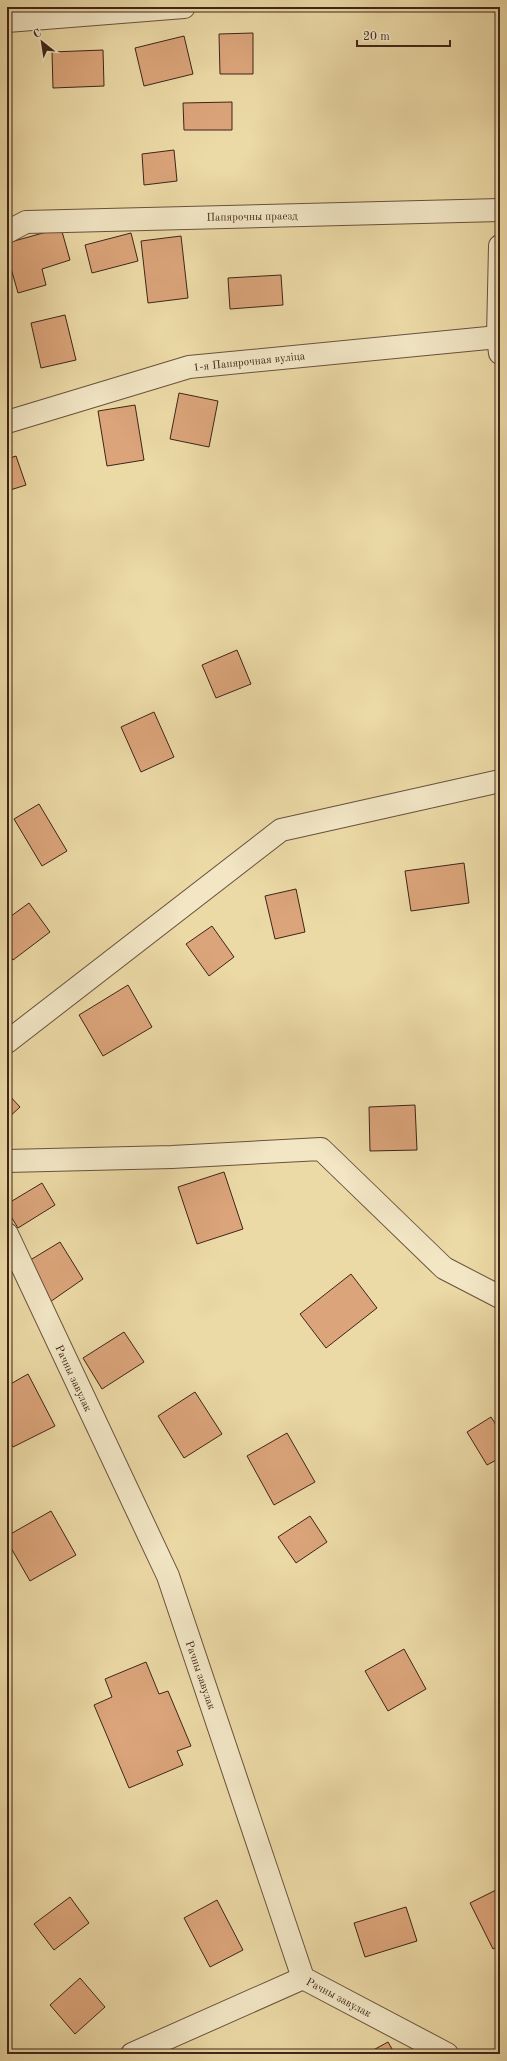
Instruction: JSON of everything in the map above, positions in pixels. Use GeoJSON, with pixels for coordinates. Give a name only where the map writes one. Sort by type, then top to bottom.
{"type":"FeatureCollection","features":[{"type":"Feature","properties":{"kind":"street"},"geometry":{"type":"LineString","coordinates":[[7,21],[184,7]]}},
{"type":"Feature","properties":{"kind":"street","name":"Папярочны праезд"},"geometry":{"type":"LineString","coordinates":[[7,232],[26,222],[500,210]]}},
{"type":"Feature","properties":{"kind":"street"},"geometry":{"type":"LineString","coordinates":[[499,345],[500,246]]}},
{"type":"Feature","properties":{"kind":"street","name":"1-я Папярочная вуліца"},"geometry":{"type":"LineString","coordinates":[[7,422],[188,367],[499,345]]}},
{"type":"Feature","properties":{"kind":"street"},"geometry":{"type":"LineString","coordinates":[[7,1042],[281,830],[500,781]]}},
{"type":"Feature","properties":{"kind":"street"},"geometry":{"type":"LineString","coordinates":[[7,1161],[172,1157],[321,1149],[444,1268],[500,1297]]}},
{"type":"Feature","properties":{"kind":"street","name":"Рачны завулак"},"geometry":{"type":"LineString","coordinates":[[7,1234],[168,1576],[303,1978],[447,2054]]}},
{"type":"Feature","properties":{"kind":"street"},"geometry":{"type":"LineString","coordinates":[[132,2054],[303,1978]]}},
{"type":"Feature","properties":{"kind":"building"},"geometry":{"type":"Polygon","coordinates":[[[253,33],[253,74],[220,74],[219,34],[253,33]]]}},
{"type":"Feature","properties":{"kind":"building"},"geometry":{"type":"Polygon","coordinates":[[[184,36],[193,74],[144,86],[135,48],[184,36]]]}},
{"type":"Feature","properties":{"kind":"building"},"geometry":{"type":"Polygon","coordinates":[[[103,50],[104,86],[53,88],[52,52],[103,50]]]}},
{"type":"Feature","properties":{"kind":"building"},"geometry":{"type":"Polygon","coordinates":[[[232,102],[232,130],[184,130],[183,103],[232,102]]]}},
{"type":"Feature","properties":{"kind":"building"},"geometry":{"type":"Polygon","coordinates":[[[174,150],[177,181],[144,185],[142,154],[174,150]]]}},
{"type":"Feature","properties":{"kind":"building"},"geometry":{"type":"Polygon","coordinates":[[[61,228],[70,260],[42,269],[46,285],[18,293],[7,254],[7,243],[61,228]]]}},
{"type":"Feature","properties":{"kind":"building"},"geometry":{"type":"Polygon","coordinates":[[[131,233],[138,261],[92,273],[85,245],[131,233]]]}},
{"type":"Feature","properties":{"kind":"building"},"geometry":{"type":"Polygon","coordinates":[[[181,236],[188,298],[148,303],[141,241],[181,236]]]}},
{"type":"Feature","properties":{"kind":"building"},"geometry":{"type":"Polygon","coordinates":[[[281,275],[283,305],[230,309],[228,278],[281,275]]]}},
{"type":"Feature","properties":{"kind":"building"},"geometry":{"type":"Polygon","coordinates":[[[65,315],[76,360],[41,368],[31,323],[65,315]]]}},
{"type":"Feature","properties":{"kind":"building"},"geometry":{"type":"Polygon","coordinates":[[[179,393],[218,401],[209,447],[170,439],[179,393]]]}},
{"type":"Feature","properties":{"kind":"building"},"geometry":{"type":"Polygon","coordinates":[[[135,405],[144,460],[107,466],[98,411],[135,405]]]}},
{"type":"Feature","properties":{"kind":"building"},"geometry":{"type":"Polygon","coordinates":[[[16,456],[26,485],[7,491],[7,459],[16,456]]]}},
{"type":"Feature","properties":{"kind":"building"},"geometry":{"type":"Polygon","coordinates":[[[237,650],[251,684],[216,698],[202,665],[237,650]]]}},
{"type":"Feature","properties":{"kind":"building"},"geometry":{"type":"Polygon","coordinates":[[[154,712],[174,757],[141,772],[121,727],[154,712]]]}},
{"type":"Feature","properties":{"kind":"building"},"geometry":{"type":"Polygon","coordinates":[[[39,804],[67,851],[42,866],[14,819],[39,804]]]}},
{"type":"Feature","properties":{"kind":"building"},"geometry":{"type":"Polygon","coordinates":[[[464,863],[469,903],[411,911],[405,871],[464,863]]]}},
{"type":"Feature","properties":{"kind":"building"},"geometry":{"type":"Polygon","coordinates":[[[296,889],[305,932],[275,939],[265,896],[296,889]]]}},
{"type":"Feature","properties":{"kind":"building"},"geometry":{"type":"Polygon","coordinates":[[[29,903],[50,932],[13,960],[7,952],[7,919],[29,903]]]}},
{"type":"Feature","properties":{"kind":"building"},"geometry":{"type":"Polygon","coordinates":[[[212,926],[234,957],[209,976],[186,944],[212,926]]]}},
{"type":"Feature","properties":{"kind":"building"},"geometry":{"type":"Polygon","coordinates":[[[128,985],[152,1027],[103,1056],[79,1015],[128,985]]]}},
{"type":"Feature","properties":{"kind":"building"},"geometry":{"type":"Polygon","coordinates":[[[7,1093],[20,1107],[7,1119],[7,1093]]]}},
{"type":"Feature","properties":{"kind":"building"},"geometry":{"type":"Polygon","coordinates":[[[415,1105],[417,1150],[370,1151],[369,1107],[415,1105]]]}},
{"type":"Feature","properties":{"kind":"building"},"geometry":{"type":"Polygon","coordinates":[[[224,1172],[243,1229],[197,1244],[178,1187],[224,1172]]]}},
{"type":"Feature","properties":{"kind":"building"},"geometry":{"type":"Polygon","coordinates":[[[42,1183],[55,1205],[18,1228],[7,1210],[7,1204],[42,1183]]]}},
{"type":"Feature","properties":{"kind":"building"},"geometry":{"type":"Polygon","coordinates":[[[60,1242],[83,1279],[50,1302],[27,1262],[60,1242]]]}},
{"type":"Feature","properties":{"kind":"building"},"geometry":{"type":"Polygon","coordinates":[[[351,1274],[377,1308],[326,1348],[300,1314],[351,1274]]]}},
{"type":"Feature","properties":{"kind":"building"},"geometry":{"type":"Polygon","coordinates":[[[124,1332],[144,1362],[102,1389],[83,1358],[124,1332]]]}},
{"type":"Feature","properties":{"kind":"building"},"geometry":{"type":"Polygon","coordinates":[[[28,1374],[55,1426],[13,1447],[7,1436],[7,1386],[28,1374]]]}},
{"type":"Feature","properties":{"kind":"building"},"geometry":{"type":"Polygon","coordinates":[[[195,1392],[222,1434],[184,1458],[158,1416],[195,1392]]]}},
{"type":"Feature","properties":{"kind":"building"},"geometry":{"type":"Polygon","coordinates":[[[491,1417],[500,1431],[500,1458],[487,1465],[467,1432],[491,1417]]]}},
{"type":"Feature","properties":{"kind":"building"},"geometry":{"type":"Polygon","coordinates":[[[287,1433],[315,1482],[274,1505],[247,1456],[287,1433]]]}},
{"type":"Feature","properties":{"kind":"building"},"geometry":{"type":"Polygon","coordinates":[[[51,1511],[76,1555],[30,1581],[7,1541],[7,1536],[51,1511]]]}},
{"type":"Feature","properties":{"kind":"building"},"geometry":{"type":"Polygon","coordinates":[[[310,1516],[327,1542],[296,1563],[278,1537],[310,1516]]]}},
{"type":"Feature","properties":{"kind":"building"},"geometry":{"type":"Polygon","coordinates":[[[404,1649],[426,1689],[388,1711],[365,1671],[404,1649]]]}},
{"type":"Feature","properties":{"kind":"building"},"geometry":{"type":"Polygon","coordinates":[[[146,1662],[159,1694],[168,1691],[191,1746],[177,1751],[183,1765],[129,1788],[94,1705],[112,1697],[105,1679],[146,1662]]]}},
{"type":"Feature","properties":{"kind":"building"},"geometry":{"type":"Polygon","coordinates":[[[500,1888],[500,1945],[493,1949],[470,1903],[500,1888]]]}},
{"type":"Feature","properties":{"kind":"building"},"geometry":{"type":"Polygon","coordinates":[[[70,1897],[89,1923],[54,1950],[34,1924],[70,1897]]]}},
{"type":"Feature","properties":{"kind":"building"},"geometry":{"type":"Polygon","coordinates":[[[217,1900],[243,1950],[210,1967],[184,1918],[217,1900]]]}},
{"type":"Feature","properties":{"kind":"building"},"geometry":{"type":"Polygon","coordinates":[[[406,1907],[417,1941],[365,1957],[354,1923],[406,1907]]]}},
{"type":"Feature","properties":{"kind":"building"},"geometry":{"type":"Polygon","coordinates":[[[80,1978],[105,2007],[75,2034],[50,2005],[80,1978]]]}},
{"type":"Feature","properties":{"kind":"building"},"geometry":{"type":"Polygon","coordinates":[[[388,2042],[395,2054],[366,2054],[388,2042]]]}}]}
